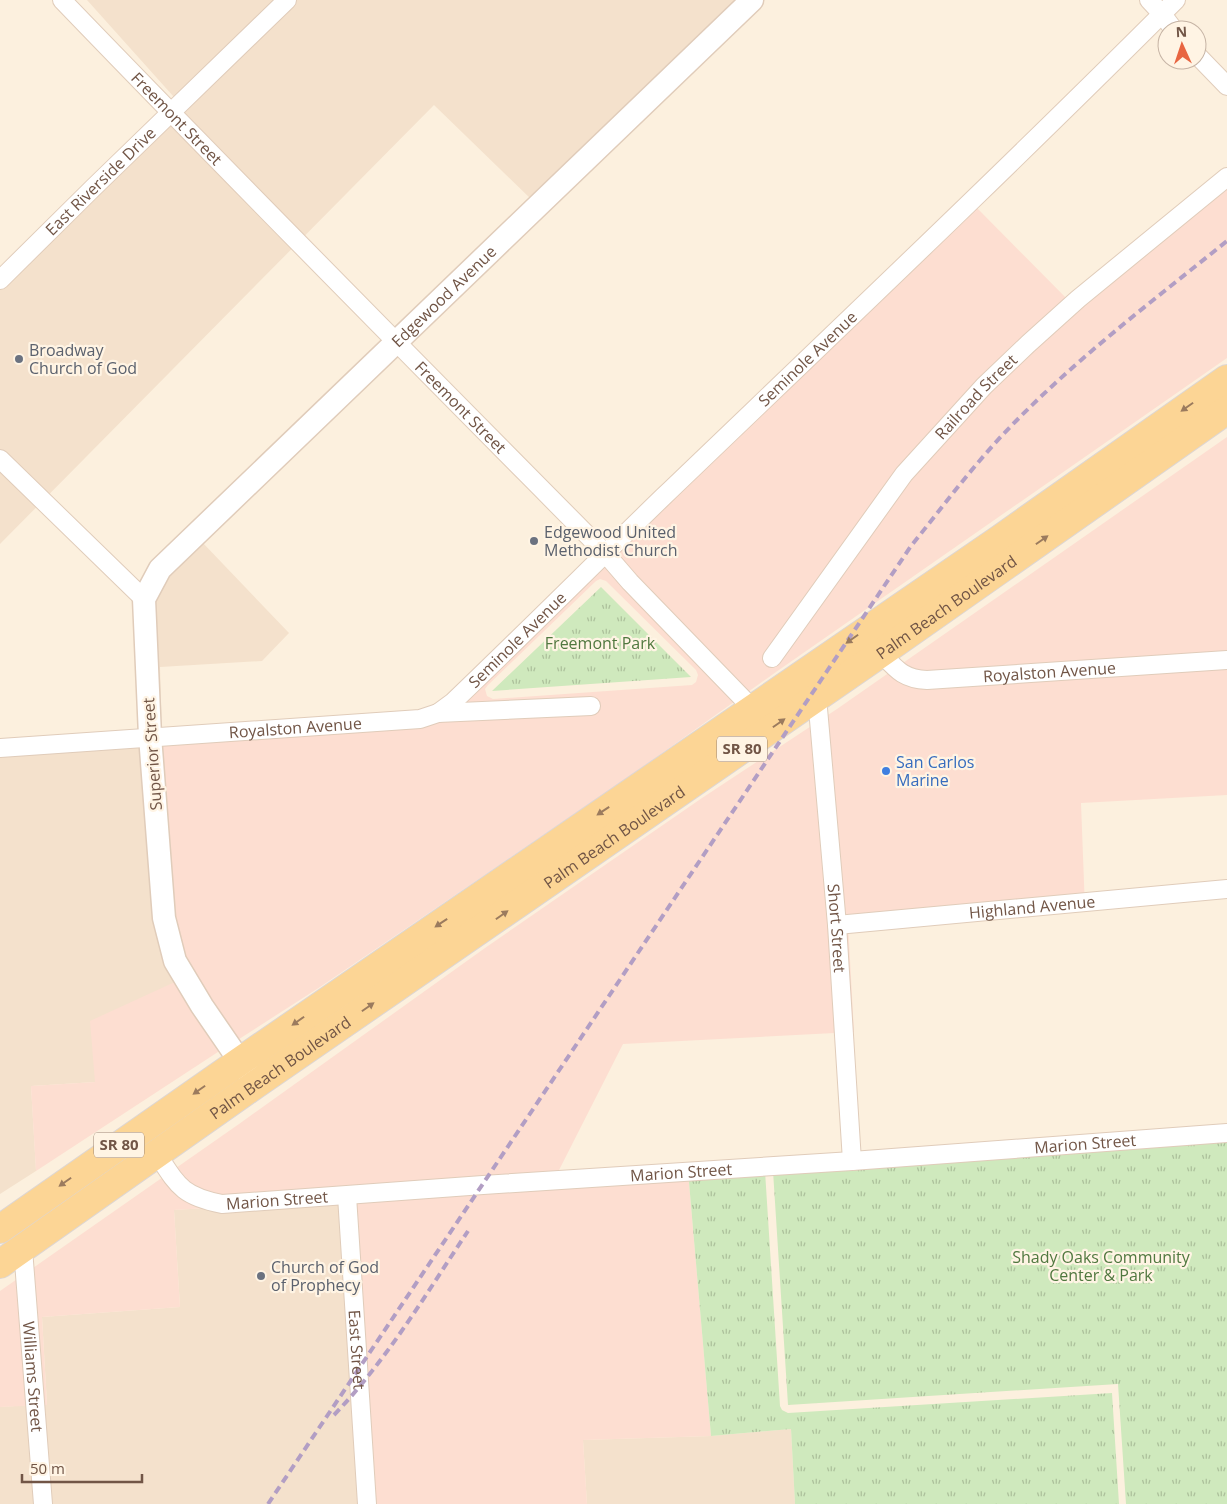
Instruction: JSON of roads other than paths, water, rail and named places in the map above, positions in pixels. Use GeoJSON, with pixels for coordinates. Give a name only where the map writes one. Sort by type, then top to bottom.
{"type":"FeatureCollection","features":[{"type":"Feature","properties":{"kind":"main road","name":"Palm Beach Boulevard"},"geometry":{"type":"LineString","coordinates":[[0,1229],[239,1062],[1000,539],[1227,379]]}},
{"type":"Feature","properties":{"kind":"main road","name":"Palm Beach Boulevard"},"geometry":{"type":"LineString","coordinates":[[0,1264],[256,1084],[881,653],[1227,410]]}},
{"type":"Feature","properties":{"kind":"main road"},"geometry":{"type":"LineString","coordinates":[[881,653],[888,633],[902,616],[994,552],[1000,539]]}},
{"type":"Feature","properties":{"kind":"main road"},"geometry":{"type":"LineString","coordinates":[[605,844],[635,808],[741,733],[749,723],[753,708]]}},
{"type":"Feature","properties":{"kind":"street","name":"Freemont Street"},"geometry":{"type":"LineString","coordinates":[[62,0],[295,237],[396,344],[605,553],[630,582],[753,708]]}},
{"type":"Feature","properties":{"kind":"street","name":"East Riverside Drive"},"geometry":{"type":"LineString","coordinates":[[0,280],[287,0]]}},
{"type":"Feature","properties":{"kind":"street","name":"Edgewood Avenue"},"geometry":{"type":"LineString","coordinates":[[144,598],[160,569],[752,0]]}},
{"type":"Feature","properties":{"kind":"street"},"geometry":{"type":"LineString","coordinates":[[1149,0],[1166,20]]}},
{"type":"Feature","properties":{"kind":"street","name":"Seminole Avenue"},"geometry":{"type":"LineString","coordinates":[[438,713],[467,689],[605,553],[932,240],[1107,70],[1176,0]]}},
{"type":"Feature","properties":{"kind":"street"},"geometry":{"type":"LineString","coordinates":[[1207,65],[1227,86]]}},
{"type":"Feature","properties":{"kind":"street","name":"Railroad Street"},"geometry":{"type":"LineString","coordinates":[[772,658],[904,474],[984,386],[1078,299],[1227,177]]}},
{"type":"Feature","properties":{"kind":"street"},"geometry":{"type":"LineString","coordinates":[[0,459],[144,598]]}},
{"type":"Feature","properties":{"kind":"street","name":"Superior Street"},"geometry":{"type":"LineString","coordinates":[[144,598],[150,736],[160,875],[168,937],[175,961],[239,1062],[256,1084]]}},
{"type":"Feature","properties":{"kind":"street","name":"Royalston Avenue"},"geometry":{"type":"LineString","coordinates":[[881,653],[898,671],[916,680],[1227,660]]}},
{"type":"Feature","properties":{"kind":"street","name":"Short Street"},"geometry":{"type":"LineString","coordinates":[[817,697],[837,925],[852,1161]]}},
{"type":"Feature","properties":{"kind":"street","name":"Royalston Avenue"},"geometry":{"type":"LineString","coordinates":[[0,748],[420,718],[438,713],[591,706]]}},
{"type":"Feature","properties":{"kind":"street","name":"Highland Avenue"},"geometry":{"type":"LineString","coordinates":[[837,925],[1227,889]]}},
{"type":"Feature","properties":{"kind":"street","name":"Marion Street"},"geometry":{"type":"LineString","coordinates":[[157,1154],[182,1189],[200,1200],[222,1204],[347,1196],[483,1184],[852,1161],[1227,1134]]}},
{"type":"Feature","properties":{"kind":"street","name":"East Street"},"geometry":{"type":"LineString","coordinates":[[347,1196],[367,1504]]}},
{"type":"Feature","properties":{"kind":"street","name":"Williams Street"},"geometry":{"type":"LineString","coordinates":[[23,1249],[43,1504]]}},
{"type":"Feature","properties":{"kind":"railway"},"geometry":{"type":"LineString","coordinates":[[268,1504],[911,546],[988,451],[1016,421],[1066,373],[1227,241]]}},
{"type":"Feature","properties":{"kind":"railway"},"geometry":{"type":"LineString","coordinates":[[334,1415],[389,1349],[468,1231]]}},
{"type":"Feature","properties":{"kind":"place","name":"Broadway Church of God"},"geometry":{"type":"Point","coordinates":[19,359]}},
{"type":"Feature","properties":{"kind":"place","name":"Edgewood United Methodist Church"},"geometry":{"type":"Point","coordinates":[534,541]}},
{"type":"Feature","properties":{"kind":"place","name":"San Carlos Marine"},"geometry":{"type":"Point","coordinates":[886,771]}},
{"type":"Feature","properties":{"kind":"place","name":"Church of God of Prophecy"},"geometry":{"type":"Point","coordinates":[261,1276]}},
{"type":"Feature","properties":{"kind":"park label","name":"Freemont Park"},"geometry":{"type":"Point","coordinates":[600,643]}},
{"type":"Feature","properties":{"kind":"park label","name":"Shady Oaks Community Center & Park"},"geometry":{"type":"Point","coordinates":[1101,1266]}}]}
